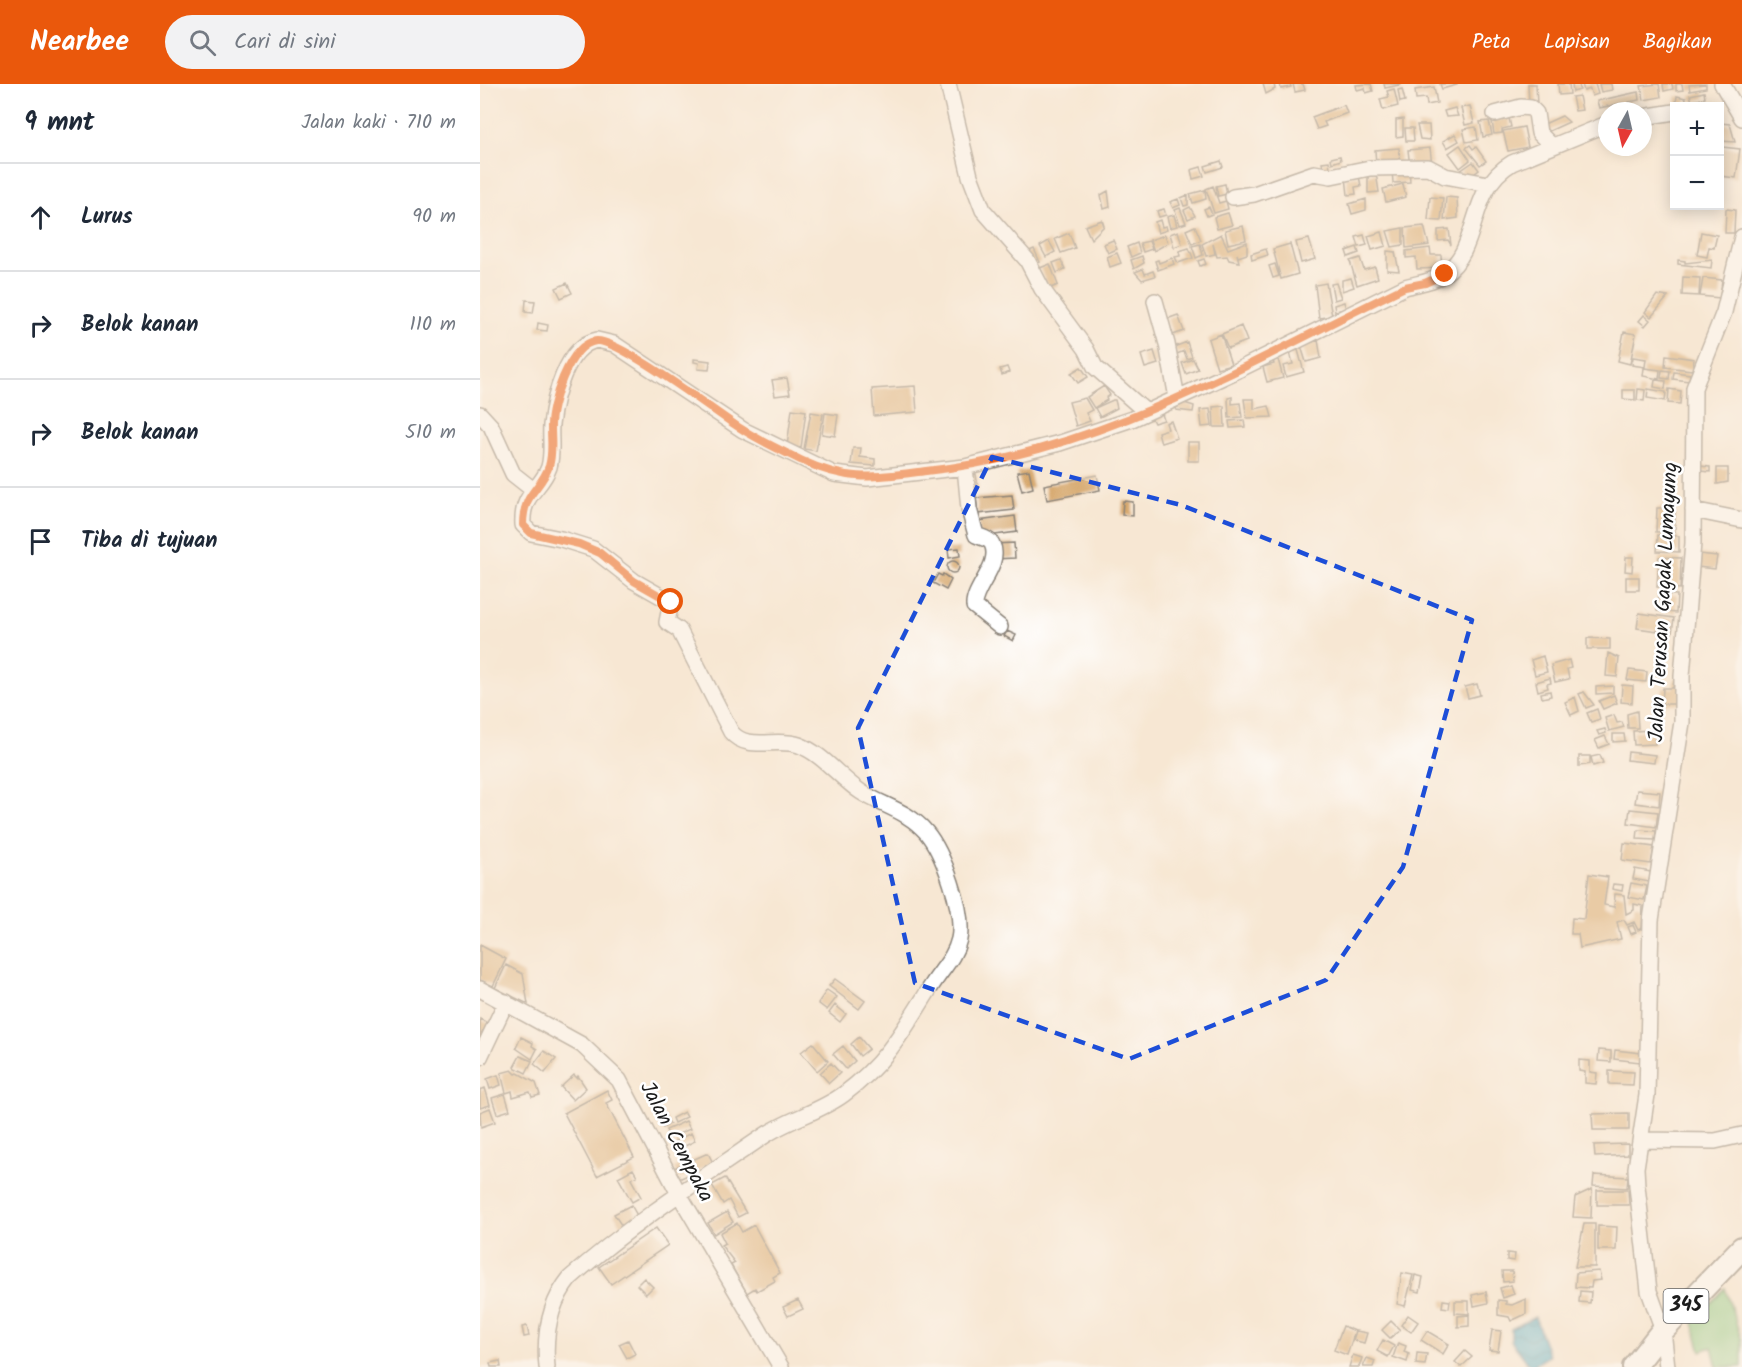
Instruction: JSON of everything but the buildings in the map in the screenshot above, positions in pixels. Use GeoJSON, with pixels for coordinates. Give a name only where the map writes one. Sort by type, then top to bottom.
{"type":"FeatureCollection","features":[{"type":"Feature","properties":{"kind":"main road","name":"345"},"geometry":{"type":"LineString","coordinates":[[1634,1367],[1663,1330],[1739,1254]]}},
{"type":"Feature","properties":{"kind":"street"},"geometry":{"type":"LineString","coordinates":[[948,84],[969,176],[983,210],[1027,261],[1095,367],[1146,412]]}},
{"type":"Feature","properties":{"kind":"street"},"geometry":{"type":"LineString","coordinates":[[1495,114],[1521,107],[1531,108],[1536,113],[1537,129],[1547,142]]}},
{"type":"Feature","properties":{"kind":"street"},"geometry":{"type":"LineString","coordinates":[[1652,116],[1670,113]]}},
{"type":"Feature","properties":{"kind":"street"},"geometry":{"type":"LineString","coordinates":[[547,1367],[549,1319],[563,1287],[676,1187],[767,1135],[826,1106],[869,1072],[899,1041],[933,982],[949,963],[956,951],[960,930],[954,897],[944,866],[927,834],[914,821],[892,806],[860,791],[801,746],[788,743],[744,742],[737,739],[731,732],[679,630],[667,621],[671,604],[634,581],[593,549],[531,533],[523,520],[524,510],[532,489],[546,474],[549,465],[553,412],[568,367],[583,346],[597,340],[630,353],[743,430],[834,474],[867,478],[965,467],[1060,443],[1146,412],[1405,287],[1425,283],[1445,274],[1464,250],[1488,184],[1512,163],[1547,142],[1598,127]]}},
{"type":"Feature","properties":{"kind":"street"},"geometry":{"type":"LineString","coordinates":[[1233,197],[1254,194],[1314,173],[1331,176],[1370,168],[1428,167],[1445,176],[1488,184]]}},
{"type":"Feature","properties":{"kind":"street","name":"Jalan Terusan Gagak Lumayung"},"geometry":{"type":"LineString","coordinates":[[1667,1367],[1663,1330],[1649,1291],[1636,1186],[1649,1049],[1651,920],[1682,722],[1692,510],[1694,388],[1724,312],[1742,237]]}},
{"type":"Feature","properties":{"kind":"street"},"geometry":{"type":"LineString","coordinates":[[1155,302],[1167,344],[1177,398]]}},
{"type":"Feature","properties":{"kind":"street"},"geometry":{"type":"LineString","coordinates":[[480,414],[491,426],[513,474],[532,489]]}},
{"type":"Feature","properties":{"kind":"street"},"geometry":{"type":"LineString","coordinates":[[965,467],[970,513],[976,535],[991,541],[993,545],[990,568],[974,606],[1000,627]]}},
{"type":"Feature","properties":{"kind":"street"},"geometry":{"type":"LineString","coordinates":[[1692,510],[1742,520]]}},
{"type":"Feature","properties":{"kind":"street","name":"Jalan Cempaka"},"geometry":{"type":"LineString","coordinates":[[480,989],[582,1045],[619,1080],[676,1187],[781,1367]]}},
{"type":"Feature","properties":{"kind":"street"},"geometry":{"type":"LineString","coordinates":[[480,1057],[506,1002]]}},
{"type":"Feature","properties":{"kind":"street"},"geometry":{"type":"LineString","coordinates":[[1641,1140],[1715,1141],[1742,1135]]}},
{"type":"Feature","properties":{"kind":"highlighted area"},"geometry":{"type":"Polygon","coordinates":[[[992,457],[1181,505],[1472,620],[1403,867],[1326,980],[1129,1059],[915,983],[858,728],[992,457]]]}},
{"type":"Feature","properties":{"kind":"green space"},"geometry":{"type":"Polygon","coordinates":[[[1725,1288],[1742,1341],[1742,1367],[1717,1367],[1712,1347],[1701,1351],[1693,1323],[1725,1288]]]}},
{"type":"Feature","properties":{"kind":"water"},"geometry":{"type":"Polygon","coordinates":[[[1535,1317],[1549,1356],[1531,1367],[1511,1341],[1511,1329],[1535,1317]]]}},
{"type":"Feature","properties":{"kind":"route"},"geometry":{"type":"LineString","coordinates":[[671,602],[647,590],[593,549],[561,539],[539,536],[531,533],[523,525],[524,510],[532,489],[546,474],[549,465],[553,441],[551,428],[553,412],[559,390],[578,350],[588,343],[597,340],[614,344],[743,430],[803,461],[834,474],[867,478],[965,467],[1060,443],[1132,419],[1238,370],[1374,301],[1405,287],[1425,283],[1445,274]]}}]}
